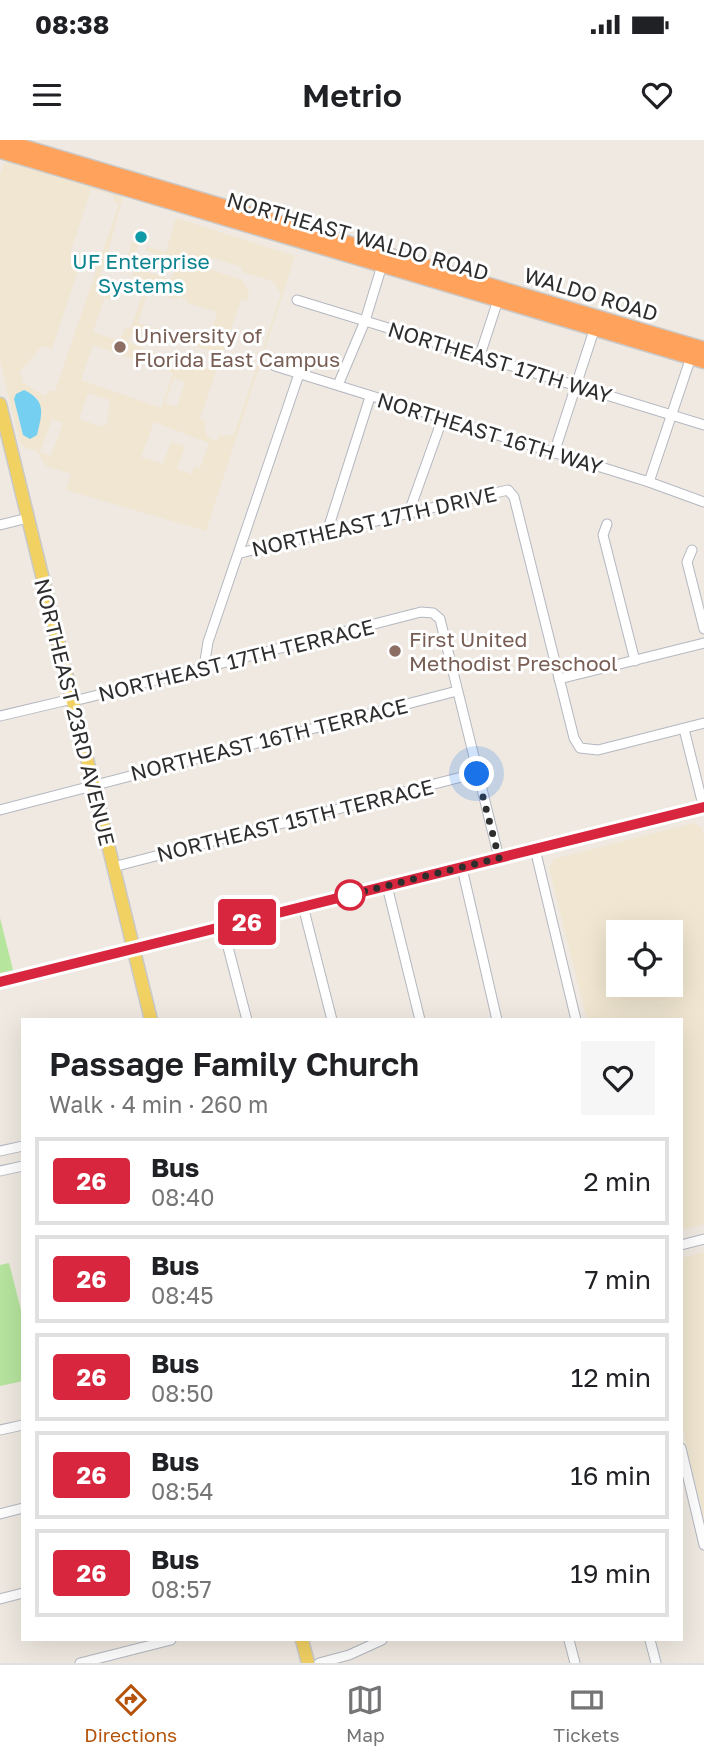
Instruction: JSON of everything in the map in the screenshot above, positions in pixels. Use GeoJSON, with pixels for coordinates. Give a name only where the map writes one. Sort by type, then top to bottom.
{"type":"FeatureCollection","features":[{"type":"Feature","properties":{"kind":"highway","name":"NORTHEAST WALDO ROAD"},"geometry":{"type":"LineString","coordinates":[[0,140],[49,160],[384,259]]}},
{"type":"Feature","properties":{"kind":"highway","name":"NORTHEAST WALDO ROAD"},"geometry":{"type":"LineString","coordinates":[[0,151],[49,160]]}},
{"type":"Feature","properties":{"kind":"highway","name":"WALDO ROAD"},"geometry":{"type":"LineString","coordinates":[[384,259],[698,353]]}},
{"type":"Feature","properties":{"kind":"main road","name":"NORTHEAST 23RD AVENUE"},"geometry":{"type":"LineString","coordinates":[[0,404],[151,1018]]}},
{"type":"Feature","properties":{"kind":"main road"},"geometry":{"type":"LineString","coordinates":[[302,1641],[308,1663]]}},
{"type":"Feature","properties":{"kind":"street"},"geometry":{"type":"LineString","coordinates":[[338,386],[365,321],[384,259]]}},
{"type":"Feature","properties":{"kind":"street"},"geometry":{"type":"LineString","coordinates":[[479,358],[500,294]]}},
{"type":"Feature","properties":{"kind":"street","name":"NORTHEAST 17TH WAY"},"geometry":{"type":"LineString","coordinates":[[297,300],[479,358],[578,384],[704,425]]}},
{"type":"Feature","properties":{"kind":"street"},"geometry":{"type":"LineString","coordinates":[[554,453],[596,323]]}},
{"type":"Feature","properties":{"kind":"street"},"geometry":{"type":"LineString","coordinates":[[649,482],[698,353]]}},
{"type":"Feature","properties":{"kind":"street","name":"NORTHEAST 16TH WAY"},"geometry":{"type":"LineString","coordinates":[[275,366],[442,420],[649,482],[704,502]]}},
{"type":"Feature","properties":{"kind":"street"},"geometry":{"type":"LineString","coordinates":[[204,667],[208,642],[299,374]]}},
{"type":"Feature","properties":{"kind":"street"},"geometry":{"type":"LineString","coordinates":[[327,532],[370,397]]}},
{"type":"Feature","properties":{"kind":"street"},"geometry":{"type":"LineString","coordinates":[[409,512],[442,420]]}},
{"type":"Feature","properties":{"kind":"street","name":"NORTHEAST 17TH DRIVE"},"geometry":{"type":"LineString","coordinates":[[240,553],[508,490],[514,497],[559,679]]}},
{"type":"Feature","properties":{"kind":"street"},"geometry":{"type":"LineString","coordinates":[[0,525],[28,518]]}},
{"type":"Feature","properties":{"kind":"street"},"geometry":{"type":"LineString","coordinates":[[607,524],[603,535],[635,660]]}},
{"type":"Feature","properties":{"kind":"street"},"geometry":{"type":"LineString","coordinates":[[692,550],[687,562],[704,629]]}},
{"type":"Feature","properties":{"kind":"street","name":"NORTHEAST 17TH TERRACE"},"geometry":{"type":"LineString","coordinates":[[0,716],[82,699],[401,617],[431,612],[440,619],[457,691]]}},
{"type":"Feature","properties":{"kind":"street"},"geometry":{"type":"LineString","coordinates":[[704,643],[559,679],[574,738],[582,749],[598,750],[704,723]]}},
{"type":"Feature","properties":{"kind":"street"},"geometry":{"type":"LineString","coordinates":[[457,691],[499,858]]}},
{"type":"Feature","properties":{"kind":"street","name":"NORTHEAST 16TH TERRACE"},"geometry":{"type":"LineString","coordinates":[[0,810],[93,783],[457,691]]}},
{"type":"Feature","properties":{"kind":"street"},"geometry":{"type":"LineString","coordinates":[[0,982],[704,807],[684,729]]}},
{"type":"Feature","properties":{"kind":"street","name":"NORTHEAST 15TH TERRACE"},"geometry":{"type":"LineString","coordinates":[[113,867],[477,774]]}},
{"type":"Feature","properties":{"kind":"street"},"geometry":{"type":"LineString","coordinates":[[535,849],[576,1018]]}},
{"type":"Feature","properties":{"kind":"street"},"geometry":{"type":"LineString","coordinates":[[462,868],[497,1018]]}},
{"type":"Feature","properties":{"kind":"street"},"geometry":{"type":"LineString","coordinates":[[387,886],[420,1018]]}},
{"type":"Feature","properties":{"kind":"street"},"geometry":{"type":"LineString","coordinates":[[303,906],[331,1018]]}},
{"type":"Feature","properties":{"kind":"street"},"geometry":{"type":"LineString","coordinates":[[223,928],[246,1018]]}},
{"type":"Feature","properties":{"kind":"street"},"geometry":{"type":"LineString","coordinates":[[0,1151],[21,1146]]}},
{"type":"Feature","properties":{"kind":"street"},"geometry":{"type":"LineString","coordinates":[[0,1171],[21,1166]]}},
{"type":"Feature","properties":{"kind":"street"},"geometry":{"type":"LineString","coordinates":[[683,1244],[704,1239]]}},
{"type":"Feature","properties":{"kind":"street"},"geometry":{"type":"LineString","coordinates":[[0,1430],[21,1425]]}},
{"type":"Feature","properties":{"kind":"street"},"geometry":{"type":"LineString","coordinates":[[683,1456],[704,1545]]}},
{"type":"Feature","properties":{"kind":"street"},"geometry":{"type":"LineString","coordinates":[[0,1514],[21,1509]]}},
{"type":"Feature","properties":{"kind":"street"},"geometry":{"type":"LineString","coordinates":[[0,1599],[21,1594]]}},
{"type":"Feature","properties":{"kind":"street"},"geometry":{"type":"LineString","coordinates":[[80,1663],[167,1641]]}},
{"type":"Feature","properties":{"kind":"street"},"geometry":{"type":"LineString","coordinates":[[319,1663],[359,1652],[380,1641]]}},
{"type":"Feature","properties":{"kind":"street"},"geometry":{"type":"LineString","coordinates":[[569,1641],[575,1663]]}},
{"type":"Feature","properties":{"kind":"street"},"geometry":{"type":"LineString","coordinates":[[650,1641],[656,1663]]}},
{"type":"Feature","properties":{"kind":"shaded area","name":"University of Florida East Campus"},"geometry":{"type":"Polygon","coordinates":[[[5,161],[123,197],[105,263],[124,268],[132,242],[139,244],[132,259],[142,263],[140,270],[170,279],[176,270],[175,267],[167,265],[170,256],[162,253],[161,258],[146,250],[147,247],[166,252],[176,218],[295,256],[206,531],[66,490],[71,474],[46,466],[37,451],[25,448],[19,440],[0,361],[0,175],[5,161]],[[91,189],[71,251],[72,259],[80,264],[52,349],[42,346],[19,373],[23,377],[21,382],[45,396],[49,391],[55,391],[119,204],[114,201],[114,196],[91,189]],[[212,258],[209,269],[242,280],[249,291],[247,301],[241,300],[200,418],[204,420],[207,437],[217,441],[219,436],[234,435],[281,294],[273,281],[242,272],[242,267],[212,258]],[[104,264],[100,275],[119,283],[114,299],[104,299],[93,332],[120,341],[125,328],[131,328],[147,282],[133,277],[133,272],[104,264]],[[148,291],[138,323],[168,332],[167,335],[176,338],[177,335],[208,344],[217,312],[187,303],[187,299],[178,297],[177,300],[148,291]],[[140,330],[138,336],[131,334],[129,342],[146,350],[212,370],[217,353],[140,330]],[[93,345],[81,380],[161,408],[173,373],[93,345]],[[174,378],[165,403],[177,407],[185,382],[174,378]],[[24,390],[14,397],[23,435],[40,401],[24,390]],[[88,393],[79,419],[102,427],[107,424],[110,400],[88,393]],[[52,419],[40,452],[51,456],[63,423],[52,419]],[[154,422],[141,457],[163,464],[171,442],[185,446],[177,469],[192,474],[194,467],[200,468],[209,443],[154,422]]]}},
{"type":"Feature","properties":{"kind":"shaded area"},"geometry":{"type":"Polygon","coordinates":[[[694,823],[702,828],[704,837],[704,1224],[683,1229],[683,1018],[587,1018],[549,867],[554,859],[694,823]]]}},
{"type":"Feature","properties":{"kind":"shaded area"},"geometry":{"type":"Polygon","coordinates":[[[704,1252],[704,1519],[683,1431],[683,1257],[704,1252]]]}},
{"type":"Feature","properties":{"kind":"green space"},"geometry":{"type":"Polygon","coordinates":[[[0,918],[13,970],[0,973],[0,918]]]}},
{"type":"Feature","properties":{"kind":"green space"},"geometry":{"type":"Polygon","coordinates":[[[9,1263],[21,1310],[21,1381],[0,1386],[0,1265],[9,1263]]]}},
{"type":"Feature","properties":{"kind":"water"},"geometry":{"type":"Polygon","coordinates":[[[24,390],[36,399],[41,409],[37,435],[30,439],[23,435],[14,399],[16,394],[24,390]]]}},
{"type":"Feature","properties":{"kind":"bus line","name":"26"},"geometry":{"type":"LineString","coordinates":[[0,982],[704,807]]}},
{"type":"Feature","properties":{"kind":"place","name":"UF Enterprise Systems"},"geometry":{"type":"Point","coordinates":[141,237]}},
{"type":"Feature","properties":{"kind":"place","name":"University of Florida East Campus"},"geometry":{"type":"Point","coordinates":[120,347]}},
{"type":"Feature","properties":{"kind":"place","name":"First United Methodist Preschool"},"geometry":{"type":"Point","coordinates":[395,651]}},
{"type":"Feature","properties":{"kind":"route"},"geometry":{"type":"LineString","coordinates":[[350,895],[345,896],[499,858],[477,774]]}}]}
